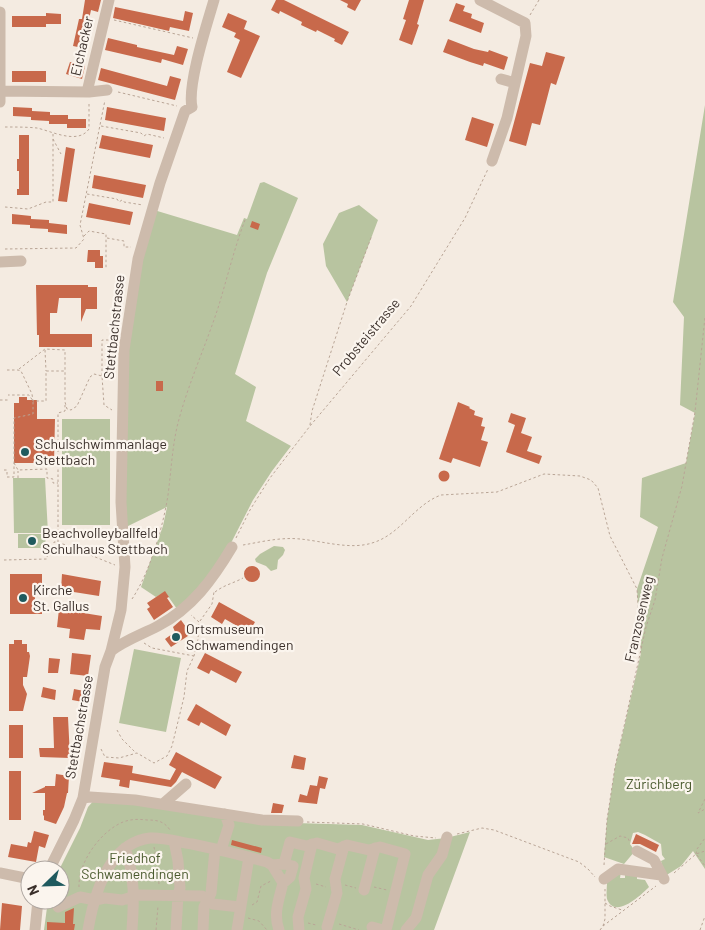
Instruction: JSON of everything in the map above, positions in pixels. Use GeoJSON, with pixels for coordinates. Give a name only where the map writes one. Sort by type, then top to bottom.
{"type":"FeatureCollection","features":[{"type":"Feature","properties":{"kind":"street","name":"Eichacker"},"geometry":{"type":"LineString","coordinates":[[106,90],[88,92],[109,0]]}},
{"type":"Feature","properties":{"kind":"street","name":"Stettbachstrasse"},"geometry":{"type":"LineString","coordinates":[[54,860],[83,798],[105,667],[121,610],[125,567],[121,502],[122,377],[134,276],[160,183],[190,97],[202,40],[214,0]]}},
{"type":"Feature","properties":{"kind":"street"},"geometry":{"type":"LineString","coordinates":[[480,0],[525,22],[526,36],[507,118],[492,162]]}},
{"type":"Feature","properties":{"kind":"street"},"geometry":{"type":"LineString","coordinates":[[0,12],[0,102]]}},
{"type":"Feature","properties":{"kind":"street"},"geometry":{"type":"LineString","coordinates":[[501,79],[515,83]]}},
{"type":"Feature","properties":{"kind":"street"},"geometry":{"type":"LineString","coordinates":[[0,92],[88,92]]}},
{"type":"Feature","properties":{"kind":"street"},"geometry":{"type":"LineString","coordinates":[[0,262],[21,261]]}},
{"type":"Feature","properties":{"kind":"street"},"geometry":{"type":"LineString","coordinates":[[111,651],[183,609],[215,575],[232,548]]}},
{"type":"Feature","properties":{"kind":"street"},"geometry":{"type":"LineString","coordinates":[[163,804],[186,784]]}},
{"type":"Feature","properties":{"kind":"street"},"geometry":{"type":"LineString","coordinates":[[83,798],[135,800],[262,820],[298,821]]}},
{"type":"Feature","properties":{"kind":"street"},"geometry":{"type":"LineString","coordinates":[[203,930],[204,907],[211,893],[218,849],[228,825],[225,814]]}},
{"type":"Feature","properties":{"kind":"street"},"geometry":{"type":"LineString","coordinates":[[406,930],[416,918],[428,875],[442,855],[447,837]]}},
{"type":"Feature","properties":{"kind":"street"},"geometry":{"type":"LineString","coordinates":[[88,930],[95,900],[107,870],[114,859],[125,848],[140,840],[151,838],[218,849],[272,865],[281,880],[276,918],[279,930]]}},
{"type":"Feature","properties":{"kind":"street"},"geometry":{"type":"LineString","coordinates":[[174,841],[180,874],[176,930]]}},
{"type":"Feature","properties":{"kind":"street"},"geometry":{"type":"LineString","coordinates":[[284,864],[290,842],[307,846],[318,843],[338,848],[347,845],[369,850],[380,847],[406,854],[380,929]]}},
{"type":"Feature","properties":{"kind":"street"},"geometry":{"type":"LineString","coordinates":[[299,925],[298,917],[306,889],[304,878],[312,844]]}},
{"type":"Feature","properties":{"kind":"street"},"geometry":{"type":"LineString","coordinates":[[324,924],[337,893],[331,886],[335,879],[344,846]]}},
{"type":"Feature","properties":{"kind":"street"},"geometry":{"type":"LineString","coordinates":[[125,848],[133,872],[132,930]]}},
{"type":"Feature","properties":{"kind":"street"},"geometry":{"type":"LineString","coordinates":[[363,888],[375,848]]}},
{"type":"Feature","properties":{"kind":"street"},"geometry":{"type":"LineString","coordinates":[[637,851],[654,860],[663,877]]}},
{"type":"Feature","properties":{"kind":"street"},"geometry":{"type":"LineString","coordinates":[[237,930],[249,857]]}},
{"type":"Feature","properties":{"kind":"street"},"geometry":{"type":"LineString","coordinates":[[272,865],[275,863],[293,866],[290,877],[281,880]]}},
{"type":"Feature","properties":{"kind":"street"},"geometry":{"type":"LineString","coordinates":[[600,878],[618,869],[663,877]]}},
{"type":"Feature","properties":{"kind":"street"},"geometry":{"type":"LineString","coordinates":[[0,873],[20,877]]}},
{"type":"Feature","properties":{"kind":"street"},"geometry":{"type":"LineString","coordinates":[[70,901],[80,896],[95,900],[106,898],[127,900],[139,895],[202,896],[213,904],[241,912]]}},
{"type":"Feature","properties":{"kind":"street"},"geometry":{"type":"LineString","coordinates":[[35,930],[37,910]]}},
{"type":"Feature","properties":{"kind":"path"},"geometry":{"type":"LineString","coordinates":[[525,22],[539,0]]}},
{"type":"Feature","properties":{"kind":"path"},"geometry":{"type":"LineString","coordinates":[[104,18],[198,39]]}},
{"type":"Feature","properties":{"kind":"path"},"geometry":{"type":"LineString","coordinates":[[83,237],[80,225],[106,90],[187,107]]}},
{"type":"Feature","properties":{"kind":"path"},"geometry":{"type":"LineString","coordinates":[[5,127],[37,128],[67,137],[87,132],[89,128],[88,92]]}},
{"type":"Feature","properties":{"kind":"path"},"geometry":{"type":"LineString","coordinates":[[100,126],[141,133],[144,136],[147,134],[176,140]]}},
{"type":"Feature","properties":{"kind":"path"},"geometry":{"type":"LineString","coordinates":[[5,207],[28,209],[46,202],[53,202],[53,133]]}},
{"type":"Feature","properties":{"kind":"path"},"geometry":{"type":"LineString","coordinates":[[53,139],[61,154]]}},
{"type":"Feature","properties":{"kind":"path","name":"Probsteistrasse"},"geometry":{"type":"LineString","coordinates":[[232,548],[250,510],[265,486],[310,426],[411,306],[465,218],[492,162]]}},
{"type":"Feature","properties":{"kind":"path"},"geometry":{"type":"LineString","coordinates":[[87,194],[117,199],[119,202],[122,200],[143,205]]}},
{"type":"Feature","properties":{"kind":"path"},"geometry":{"type":"LineString","coordinates":[[132,600],[147,571],[160,528],[168,496],[171,462],[178,426],[195,370],[218,308],[244,220]]}},
{"type":"Feature","properties":{"kind":"path"},"geometry":{"type":"LineString","coordinates":[[5,249],[76,248],[89,231],[106,234],[106,270]]}},
{"type":"Feature","properties":{"kind":"path"},"geometry":{"type":"LineString","coordinates":[[310,426],[312,411],[347,302],[372,234]]}},
{"type":"Feature","properties":{"kind":"path"},"geometry":{"type":"LineString","coordinates":[[106,238],[124,241],[124,247],[141,247]]}},
{"type":"Feature","properties":{"kind":"path","name":"Franzosenweg"},"geometry":{"type":"LineString","coordinates":[[602,926],[605,919],[605,902],[600,878],[615,767],[646,627],[655,600],[662,558],[682,486],[695,412],[705,317]]}},
{"type":"Feature","properties":{"kind":"path"},"geometry":{"type":"LineString","coordinates":[[122,412],[111,410],[104,405],[102,340],[125,340]]}},
{"type":"Feature","properties":{"kind":"path"},"geometry":{"type":"LineString","coordinates":[[33,401],[46,402],[45,349]]}},
{"type":"Feature","properties":{"kind":"path"},"geometry":{"type":"LineString","coordinates":[[7,370],[18,370],[45,349],[65,350],[65,411],[58,413],[58,542]]}},
{"type":"Feature","properties":{"kind":"path"},"geometry":{"type":"LineString","coordinates":[[4,470],[7,470],[7,477],[14,477],[14,418],[33,414],[32,394],[21,372],[18,370]]}},
{"type":"Feature","properties":{"kind":"path"},"geometry":{"type":"LineString","coordinates":[[46,371],[65,371]]}},
{"type":"Feature","properties":{"kind":"path"},"geometry":{"type":"LineString","coordinates":[[65,402],[69,410],[75,409],[90,377],[94,374],[102,376]]}},
{"type":"Feature","properties":{"kind":"path"},"geometry":{"type":"LineString","coordinates":[[8,395],[29,395],[33,401]]}},
{"type":"Feature","properties":{"kind":"path"},"geometry":{"type":"LineString","coordinates":[[0,400],[8,400]]}},
{"type":"Feature","properties":{"kind":"path"},"geometry":{"type":"LineString","coordinates":[[13,463],[18,470],[18,478]]}},
{"type":"Feature","properties":{"kind":"path"},"geometry":{"type":"LineString","coordinates":[[18,470],[47,469],[47,478],[53,479],[53,483],[58,483]]}},
{"type":"Feature","properties":{"kind":"path"},"geometry":{"type":"LineString","coordinates":[[232,548],[275,539],[298,538],[363,545],[372,543],[390,534],[420,507],[441,495],[497,492],[544,474],[586,477],[595,483],[598,488],[610,536],[637,589],[641,653]]}},
{"type":"Feature","properties":{"kind":"path"},"geometry":{"type":"LineString","coordinates":[[4,560],[47,559],[48,546],[54,546],[54,542],[58,542],[114,565],[125,567]]}},
{"type":"Feature","properties":{"kind":"path"},"geometry":{"type":"LineString","coordinates":[[214,592],[222,586],[233,584],[243,578]]}},
{"type":"Feature","properties":{"kind":"path"},"geometry":{"type":"LineString","coordinates":[[117,730],[122,739],[136,753],[154,763],[167,756],[172,746],[178,723],[187,670],[194,656],[199,622],[212,604],[214,592],[212,587]]}},
{"type":"Feature","properties":{"kind":"path"},"geometry":{"type":"LineString","coordinates":[[186,612],[199,622]]}},
{"type":"Feature","properties":{"kind":"path"},"geometry":{"type":"LineString","coordinates":[[139,640],[152,648],[194,656]]}},
{"type":"Feature","properties":{"kind":"path"},"geometry":{"type":"LineString","coordinates":[[102,744],[102,753],[105,757],[119,758],[136,753]]}},
{"type":"Feature","properties":{"kind":"path"},"geometry":{"type":"LineString","coordinates":[[705,799],[698,812],[705,809]]}},
{"type":"Feature","properties":{"kind":"path"},"geometry":{"type":"LineString","coordinates":[[298,821],[363,824],[429,839],[488,828],[579,862],[600,878]]}},
{"type":"Feature","properties":{"kind":"path"},"geometry":{"type":"LineString","coordinates":[[605,845],[612,839],[620,836],[628,838],[631,845],[637,851]]}},
{"type":"Feature","properties":{"kind":"path"},"geometry":{"type":"LineString","coordinates":[[151,838],[158,867],[160,890],[156,930]]}},
{"type":"Feature","properties":{"kind":"path"},"geometry":{"type":"LineString","coordinates":[[696,854],[697,849],[705,838]]}},
{"type":"Feature","properties":{"kind":"path"},"geometry":{"type":"LineString","coordinates":[[600,930],[602,926],[663,877],[696,854],[705,851]]}},
{"type":"Feature","properties":{"kind":"path"},"geometry":{"type":"LineString","coordinates":[[696,854],[705,866]]}},
{"type":"Feature","properties":{"kind":"path"},"geometry":{"type":"LineString","coordinates":[[267,930],[259,921],[241,912],[257,902],[261,886],[281,880]]}},
{"type":"Feature","properties":{"kind":"path"},"geometry":{"type":"LineString","coordinates":[[305,882],[389,891]]}},
{"type":"Feature","properties":{"kind":"path"},"geometry":{"type":"LineString","coordinates":[[605,902],[617,910],[623,910]]}},
{"type":"Feature","properties":{"kind":"path"},"geometry":{"type":"LineString","coordinates":[[700,930],[705,916]]}},
{"type":"Feature","properties":{"kind":"path"},"geometry":{"type":"LineString","coordinates":[[299,925],[324,924],[359,930]]}},
{"type":"Feature","properties":{"kind":"green space","name":"Zürichberg"},"geometry":{"type":"Polygon","coordinates":[[[705,105],[705,869],[693,851],[681,866],[665,876],[661,861],[665,859],[662,855],[661,844],[638,832],[633,833],[630,844],[635,851],[624,864],[604,857],[607,820],[615,767],[641,653],[637,589],[658,527],[640,517],[642,478],[686,463],[695,413],[680,405],[684,317],[673,302],[705,105]]]}},
{"type":"Feature","properties":{"kind":"green space"},"geometry":{"type":"Polygon","coordinates":[[[264,182],[298,198],[267,273],[235,374],[256,387],[246,421],[291,446],[253,500],[229,547],[210,576],[177,609],[165,592],[156,597],[141,587],[163,526],[167,507],[124,528],[125,377],[140,260],[154,210],[237,235],[244,218],[247,219],[260,183],[264,182]]]}},
{"type":"Feature","properties":{"kind":"green space"},"geometry":{"type":"Polygon","coordinates":[[[359,205],[378,220],[347,302],[326,266],[323,244],[339,213],[359,205]]]}},
{"type":"Feature","properties":{"kind":"green space"},"geometry":{"type":"Polygon","coordinates":[[[62,419],[110,419],[110,525],[62,525],[62,419]]]}},
{"type":"Feature","properties":{"kind":"green space"},"geometry":{"type":"Polygon","coordinates":[[[13,478],[45,478],[48,533],[14,533],[13,478]]]}},
{"type":"Feature","properties":{"kind":"green space","name":"Beachvolleyballfeld Schulhaus Stettbach"},"geometry":{"type":"Polygon","coordinates":[[[18,534],[46,534],[45,548],[18,548],[18,534]]]}},
{"type":"Feature","properties":{"kind":"green space"},"geometry":{"type":"Polygon","coordinates":[[[274,546],[283,547],[285,550],[278,560],[277,569],[271,571],[266,566],[256,562],[255,559],[274,546]]]}},
{"type":"Feature","properties":{"kind":"green space"},"geometry":{"type":"Polygon","coordinates":[[[134,649],[181,658],[166,732],[119,723],[134,649]]]}},
{"type":"Feature","properties":{"kind":"green space","name":"Friedhof Schwamendingen"},"geometry":{"type":"Polygon","coordinates":[[[95,799],[262,822],[362,825],[428,840],[470,832],[434,930],[44,930],[47,910],[70,910],[70,860],[64,860],[88,807],[95,799]]]}},
{"type":"Feature","properties":{"kind":"green space"},"geometry":{"type":"Polygon","coordinates":[[[621,872],[620,878],[625,878],[625,873],[637,875],[637,879],[645,880],[649,887],[628,904],[616,907],[611,905],[607,899],[607,882],[621,872]]]}},
{"type":"Feature","properties":{"kind":"building"},"geometry":{"type":"Polygon","coordinates":[[[85,0],[101,0],[98,12],[91,10],[83,48],[73,46],[79,19],[82,19],[85,0]]]}},
{"type":"Feature","properties":{"kind":"building"},"geometry":{"type":"Polygon","coordinates":[[[276,0],[284,0],[349,32],[342,45],[334,41],[335,39],[317,30],[316,32],[301,25],[302,22],[280,11],[279,14],[271,10],[276,0]]]}},
{"type":"Feature","properties":{"kind":"building"},"geometry":{"type":"Polygon","coordinates":[[[340,0],[361,0],[355,11],[347,7],[348,4],[340,0]]]}},
{"type":"Feature","properties":{"kind":"building"},"geometry":{"type":"Polygon","coordinates":[[[409,0],[424,0],[417,24],[419,25],[412,45],[399,40],[406,20],[403,19],[409,0]]]}},
{"type":"Feature","properties":{"kind":"building"},"geometry":{"type":"Polygon","coordinates":[[[456,3],[465,6],[463,11],[472,14],[471,18],[484,23],[481,33],[449,21],[456,3]]]}},
{"type":"Feature","properties":{"kind":"building"},"geometry":{"type":"Polygon","coordinates":[[[115,7],[183,21],[185,11],[193,13],[189,31],[170,27],[169,31],[113,18],[115,7]]]}},
{"type":"Feature","properties":{"kind":"building"},"geometry":{"type":"Polygon","coordinates":[[[46,13],[61,14],[61,24],[46,24],[46,27],[12,27],[12,16],[46,16],[46,13]]]}},
{"type":"Feature","properties":{"kind":"building"},"geometry":{"type":"Polygon","coordinates":[[[228,13],[247,21],[244,29],[260,36],[241,78],[227,72],[240,40],[234,37],[236,33],[222,27],[228,13]]]}},
{"type":"Feature","properties":{"kind":"building"},"geometry":{"type":"Polygon","coordinates":[[[108,38],[174,55],[177,46],[188,49],[183,65],[162,59],[161,63],[105,50],[108,38]]]}},
{"type":"Feature","properties":{"kind":"building"},"geometry":{"type":"Polygon","coordinates":[[[448,39],[474,49],[488,52],[489,50],[508,57],[504,70],[484,63],[483,66],[443,52],[448,39]]]}},
{"type":"Feature","properties":{"kind":"building"},"geometry":{"type":"Polygon","coordinates":[[[546,52],[565,57],[556,85],[551,83],[540,125],[532,123],[526,146],[509,141],[530,63],[542,66],[546,52]]]}},
{"type":"Feature","properties":{"kind":"building"},"geometry":{"type":"Polygon","coordinates":[[[70,62],[85,66],[82,79],[66,74],[70,62]]]}},
{"type":"Feature","properties":{"kind":"building"},"geometry":{"type":"Polygon","coordinates":[[[101,68],[167,86],[170,76],[181,79],[175,100],[98,80],[101,68]]]}},
{"type":"Feature","properties":{"kind":"building"},"geometry":{"type":"Polygon","coordinates":[[[12,71],[46,71],[46,82],[12,82],[12,71]]]}},
{"type":"Feature","properties":{"kind":"building"},"geometry":{"type":"Polygon","coordinates":[[[13,107],[32,108],[32,111],[50,112],[50,115],[68,115],[68,119],[86,119],[86,128],[67,128],[67,124],[49,124],[49,121],[31,120],[31,117],[13,116],[13,107]]]}},
{"type":"Feature","properties":{"kind":"building"},"geometry":{"type":"Polygon","coordinates":[[[107,107],[166,118],[164,131],[105,120],[107,107]]]}},
{"type":"Feature","properties":{"kind":"building"},"geometry":{"type":"Polygon","coordinates":[[[472,117],[494,124],[487,147],[465,140],[472,117]]]}},
{"type":"Feature","properties":{"kind":"building"},"geometry":{"type":"Polygon","coordinates":[[[19,135],[29,135],[29,195],[17,195],[17,189],[19,189],[17,159],[19,159],[19,135]]]}},
{"type":"Feature","properties":{"kind":"building"},"geometry":{"type":"Polygon","coordinates":[[[102,135],[153,145],[150,158],[99,148],[102,135]]]}},
{"type":"Feature","properties":{"kind":"building"},"geometry":{"type":"Polygon","coordinates":[[[66,147],[75,149],[67,202],[58,201],[66,147]]]}},
{"type":"Feature","properties":{"kind":"building"},"geometry":{"type":"Polygon","coordinates":[[[94,175],[146,185],[143,198],[92,188],[94,175]]]}},
{"type":"Feature","properties":{"kind":"building"},"geometry":{"type":"Polygon","coordinates":[[[89,203],[133,212],[130,225],[86,217],[89,203]]]}},
{"type":"Feature","properties":{"kind":"building"},"geometry":{"type":"Polygon","coordinates":[[[12,214],[31,216],[31,219],[49,220],[49,223],[67,225],[67,234],[48,232],[48,229],[30,228],[30,225],[12,224],[12,214]]]}},
{"type":"Feature","properties":{"kind":"building"},"geometry":{"type":"Polygon","coordinates":[[[252,221],[260,224],[258,230],[250,227],[252,221]]]}},
{"type":"Feature","properties":{"kind":"building"},"geometry":{"type":"Polygon","coordinates":[[[88,250],[100,250],[100,256],[103,256],[103,268],[95,268],[95,262],[87,262],[88,250]]]}},
{"type":"Feature","properties":{"kind":"building"},"geometry":{"type":"Polygon","coordinates":[[[36,285],[88,285],[88,287],[97,287],[97,309],[86,309],[81,322],[81,298],[59,298],[57,313],[50,313],[50,334],[92,334],[92,347],[39,347],[36,285]]]}},
{"type":"Feature","properties":{"kind":"building"},"geometry":{"type":"Polygon","coordinates":[[[156,381],[163,381],[163,391],[156,391],[156,381]]]}},
{"type":"Feature","properties":{"kind":"building"},"geometry":{"type":"Polygon","coordinates":[[[19,397],[27,397],[27,400],[37,400],[37,419],[55,419],[54,463],[14,463],[14,403],[19,403],[19,397]]]}},
{"type":"Feature","properties":{"kind":"building"},"geometry":{"type":"Polygon","coordinates":[[[458,402],[475,411],[474,415],[483,418],[481,426],[485,427],[481,440],[488,442],[480,467],[453,458],[451,463],[439,459],[458,402]]]}},
{"type":"Feature","properties":{"kind":"building"},"geometry":{"type":"Polygon","coordinates":[[[511,413],[526,418],[521,433],[532,437],[527,451],[542,456],[539,464],[506,452],[515,425],[508,422],[511,413]]]}},
{"type":"Feature","properties":{"kind":"building"},"geometry":{"type":"Polygon","coordinates":[[[444,470],[450,476],[444,482],[438,476],[444,470]]]}},
{"type":"Feature","properties":{"kind":"building"},"geometry":{"type":"Polygon","coordinates":[[[252,566],[258,568],[260,574],[258,580],[252,582],[246,580],[244,574],[246,568],[252,566]]]}},
{"type":"Feature","properties":{"kind":"building","name":"Kirche St. Gallus"},"geometry":{"type":"Polygon","coordinates":[[[10,574],[42,574],[42,589],[35,589],[35,607],[42,607],[42,614],[10,614],[10,574]]]}},
{"type":"Feature","properties":{"kind":"building"},"geometry":{"type":"Polygon","coordinates":[[[62,574],[101,581],[99,596],[61,590],[62,574]]]}},
{"type":"Feature","properties":{"kind":"building"},"geometry":{"type":"Polygon","coordinates":[[[165,591],[173,607],[154,620],[147,609],[150,607],[147,603],[165,591]]]}},
{"type":"Feature","properties":{"kind":"building"},"geometry":{"type":"Polygon","coordinates":[[[219,602],[255,622],[249,633],[225,619],[222,624],[211,617],[219,602]]]}},
{"type":"Feature","properties":{"kind":"building"},"geometry":{"type":"Polygon","coordinates":[[[59,609],[102,616],[100,630],[86,629],[84,640],[69,638],[70,629],[57,627],[59,609]]]}},
{"type":"Feature","properties":{"kind":"building"},"geometry":{"type":"Polygon","coordinates":[[[181,620],[191,634],[171,647],[165,639],[175,632],[173,627],[181,620]]]}},
{"type":"Feature","properties":{"kind":"building"},"geometry":{"type":"Polygon","coordinates":[[[14,640],[22,640],[22,644],[27,644],[27,652],[29,652],[30,656],[27,677],[23,677],[23,685],[27,694],[23,711],[9,711],[9,644],[14,644],[14,640]]]}},
{"type":"Feature","properties":{"kind":"building"},"geometry":{"type":"Polygon","coordinates":[[[72,653],[91,655],[88,676],[70,674],[72,653]]]}},
{"type":"Feature","properties":{"kind":"building"},"geometry":{"type":"Polygon","coordinates":[[[205,653],[242,672],[236,683],[211,670],[209,674],[197,668],[205,653]]]}},
{"type":"Feature","properties":{"kind":"building"},"geometry":{"type":"Polygon","coordinates":[[[49,658],[60,659],[58,673],[48,673],[49,658]]]}},
{"type":"Feature","properties":{"kind":"building"},"geometry":{"type":"Polygon","coordinates":[[[43,687],[56,690],[55,700],[41,697],[43,687]]]}},
{"type":"Feature","properties":{"kind":"building"},"geometry":{"type":"Polygon","coordinates":[[[74,689],[84,691],[83,702],[72,700],[74,689]]]}},
{"type":"Feature","properties":{"kind":"building"},"geometry":{"type":"Polygon","coordinates":[[[196,704],[231,725],[226,736],[201,722],[199,726],[187,720],[196,704]]]}},
{"type":"Feature","properties":{"kind":"building"},"geometry":{"type":"Polygon","coordinates":[[[53,717],[68,717],[70,758],[40,757],[39,748],[54,748],[53,717]]]}},
{"type":"Feature","properties":{"kind":"building"},"geometry":{"type":"Polygon","coordinates":[[[9,725],[23,725],[23,758],[9,758],[9,725]]]}},
{"type":"Feature","properties":{"kind":"building"},"geometry":{"type":"Polygon","coordinates":[[[176,752],[222,777],[215,789],[182,772],[171,787],[130,780],[129,788],[119,786],[120,780],[101,777],[104,762],[133,766],[132,773],[170,780],[176,769],[169,765],[176,752]]]}},
{"type":"Feature","properties":{"kind":"building"},"geometry":{"type":"Polygon","coordinates":[[[294,755],[306,758],[304,770],[291,768],[294,755]]]}},
{"type":"Feature","properties":{"kind":"building"},"geometry":{"type":"Polygon","coordinates":[[[9,771],[21,771],[21,820],[9,820],[9,771]]]}},
{"type":"Feature","properties":{"kind":"building"},"geometry":{"type":"Polygon","coordinates":[[[56,774],[69,776],[68,793],[56,824],[44,820],[45,793],[32,793],[45,786],[55,786],[56,774]]]}},
{"type":"Feature","properties":{"kind":"building"},"geometry":{"type":"Polygon","coordinates":[[[319,776],[328,778],[325,789],[320,788],[317,804],[298,802],[300,794],[307,796],[310,785],[317,786],[319,776]]]}},
{"type":"Feature","properties":{"kind":"building"},"geometry":{"type":"Polygon","coordinates":[[[273,803],[284,805],[282,813],[271,813],[273,803]]]}},
{"type":"Feature","properties":{"kind":"building"},"geometry":{"type":"Polygon","coordinates":[[[34,831],[49,835],[45,848],[39,846],[36,860],[8,857],[11,844],[27,847],[28,842],[31,843],[34,831]]]}},
{"type":"Feature","properties":{"kind":"building"},"geometry":{"type":"Polygon","coordinates":[[[636,834],[659,845],[656,852],[640,844],[632,844],[636,834]]]}},
{"type":"Feature","properties":{"kind":"building"},"geometry":{"type":"Polygon","coordinates":[[[232,840],[262,848],[261,853],[231,845],[232,840]]]}},
{"type":"Feature","properties":{"kind":"building"},"geometry":{"type":"Polygon","coordinates":[[[2,903],[20,906],[20,910],[22,910],[20,930],[0,930],[2,903]]]}},
{"type":"Feature","properties":{"kind":"building"},"geometry":{"type":"Polygon","coordinates":[[[74,908],[74,930],[47,930],[47,922],[65,923],[65,912],[74,908]]]}},
{"type":"Feature","properties":{"kind":"place","name":"Schulschwimmanlage Stettbach"},"geometry":{"type":"Point","coordinates":[25,452]}},
{"type":"Feature","properties":{"kind":"place","name":"Beachvolleyballfeld Schulhaus Stettbach"},"geometry":{"type":"Point","coordinates":[32,541]}},
{"type":"Feature","properties":{"kind":"place","name":"Kirche St. Gallus"},"geometry":{"type":"Point","coordinates":[23,598]}},
{"type":"Feature","properties":{"kind":"place","name":"Ortsmuseum Schwamendingen"},"geometry":{"type":"Point","coordinates":[176,637]}}]}
